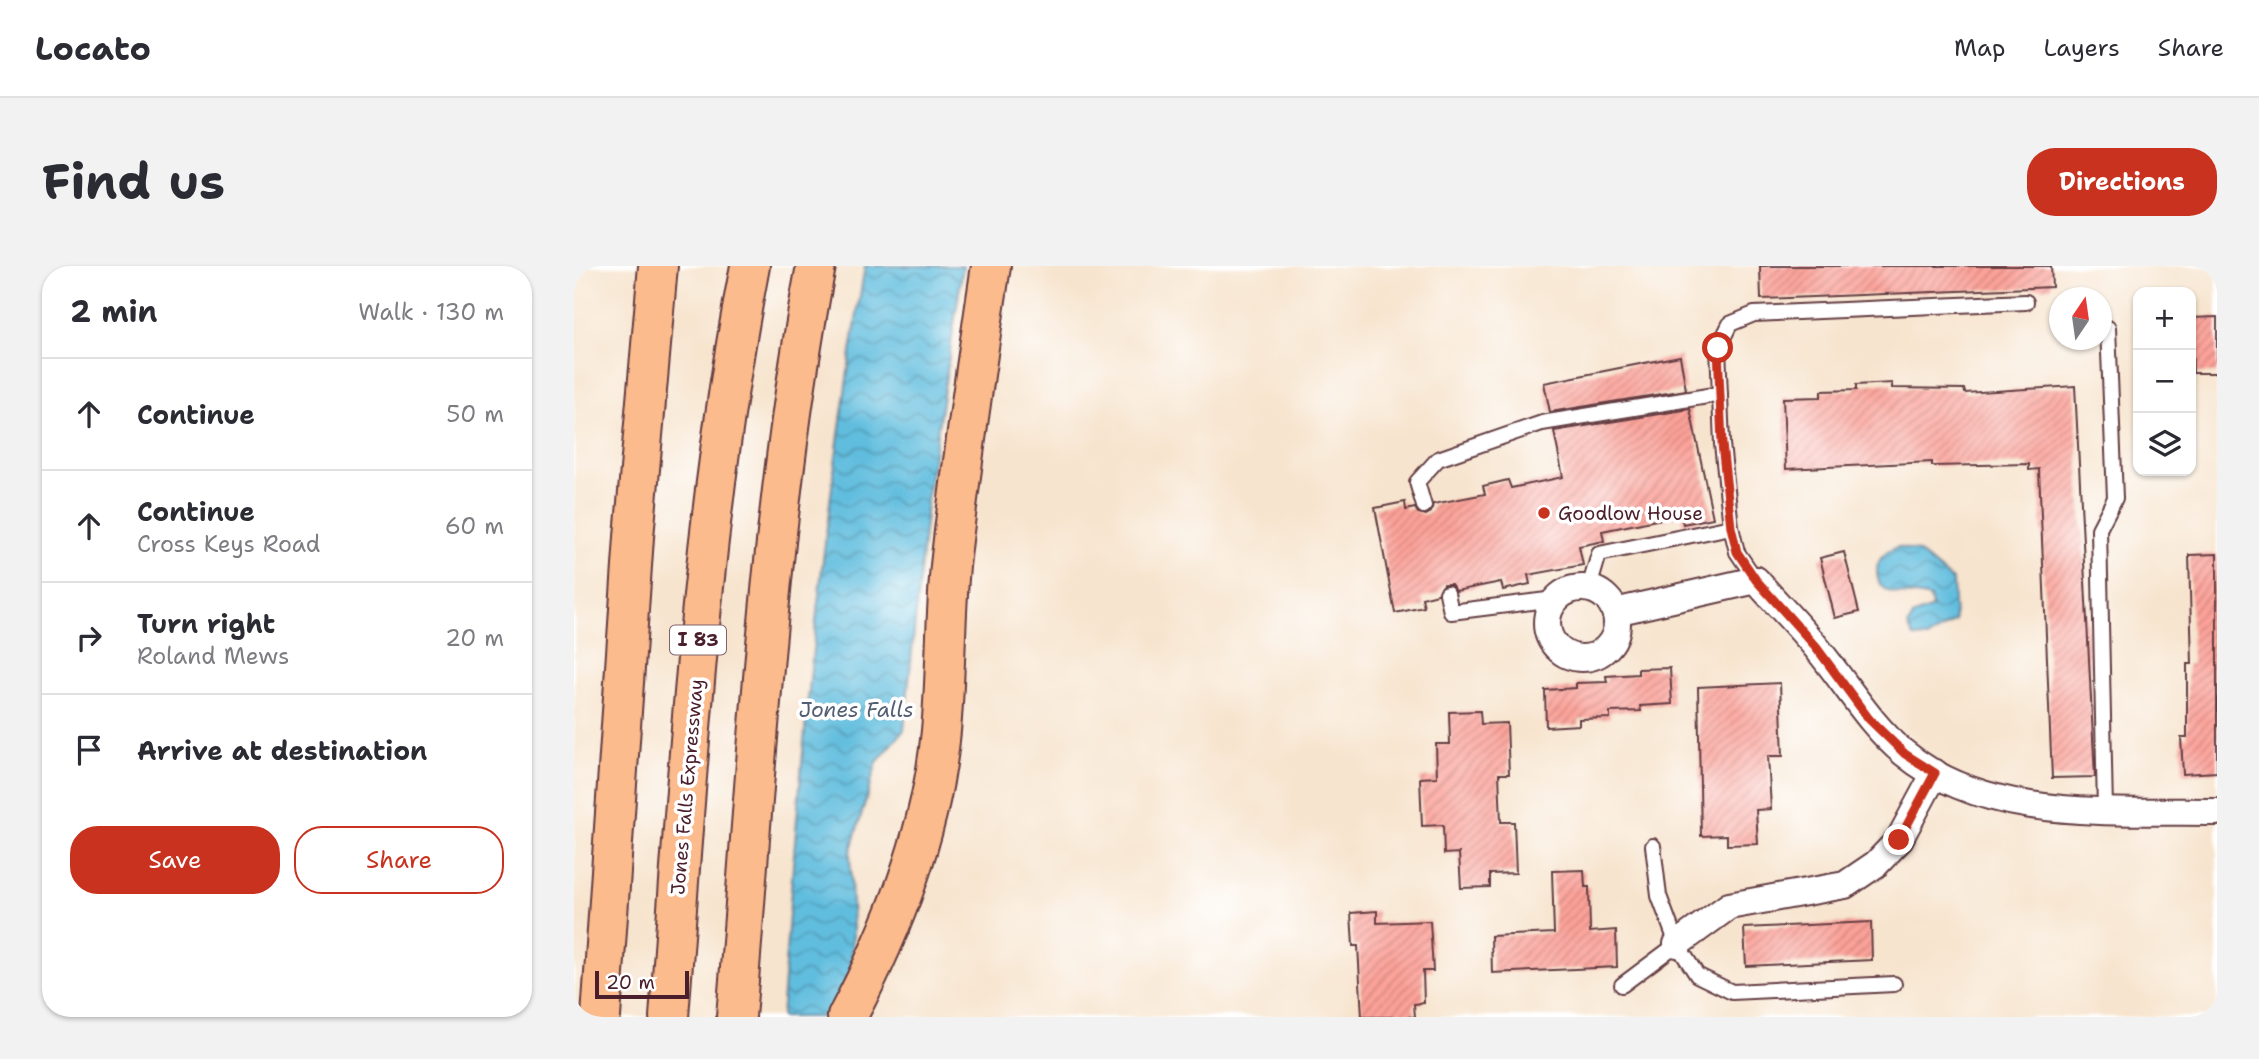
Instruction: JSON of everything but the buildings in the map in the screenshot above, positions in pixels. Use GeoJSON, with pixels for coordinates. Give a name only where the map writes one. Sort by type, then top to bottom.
{"type":"FeatureCollection","features":[{"type":"Feature","properties":{"kind":"highway"},"geometry":{"type":"LineString","coordinates":[[601,1017],[632,564],[658,266]]}},
{"type":"Feature","properties":{"kind":"highway"},"geometry":{"type":"LineString","coordinates":[[736,339],[743,266]]}},
{"type":"Feature","properties":{"kind":"highway","name":"Jones Falls Expressway"},"geometry":{"type":"LineString","coordinates":[[669,1017],[700,617],[736,339],[750,266]]}},
{"type":"Feature","properties":{"kind":"highway"},"geometry":{"type":"LineString","coordinates":[[736,1017],[781,512],[800,349],[816,266]]}},
{"type":"Feature","properties":{"kind":"highway"},"geometry":{"type":"LineString","coordinates":[[847,1017],[875,964],[897,912],[934,776],[941,733],[950,570],[963,456],[991,266]]}},
{"type":"Feature","properties":{"kind":"street"},"geometry":{"type":"LineString","coordinates":[[1615,612],[1756,580],[1816,647],[1869,719],[1905,754],[1935,773],[1973,789],[2034,807],[2217,812]]}},
{"type":"Feature","properties":{"kind":"street"},"geometry":{"type":"LineString","coordinates":[[1589,588],[1605,597],[1615,612],[1616,630],[1608,646],[1593,657],[1574,658],[1558,649],[1548,634],[1547,616],[1555,599],[1571,590],[1589,588]]}},
{"type":"Feature","properties":{"kind":"street"},"geometry":{"type":"LineString","coordinates":[[1677,944],[1729,906],[1845,885],[1876,864],[1899,840],[1935,773]]}},
{"type":"Feature","properties":{"kind":"lane"},"geometry":{"type":"LineString","coordinates":[[1756,580],[1737,552],[1731,527],[1722,444],[1718,348],[1730,324],[1754,314],[2026,302]]}},
{"type":"Feature","properties":{"kind":"lane"},"geometry":{"type":"LineString","coordinates":[[2105,810],[2099,529],[2115,498],[2109,350]]}},
{"type":"Feature","properties":{"kind":"lane"},"geometry":{"type":"LineString","coordinates":[[1424,506],[1418,482],[1438,459],[1542,423],[1720,394]]}},
{"type":"Feature","properties":{"kind":"lane"},"geometry":{"type":"LineString","coordinates":[[1589,588],[1599,554],[1731,527]]}},
{"type":"Feature","properties":{"kind":"lane"},"geometry":{"type":"LineString","coordinates":[[1447,593],[1451,612],[1555,599]]}},
{"type":"Feature","properties":{"kind":"lane"},"geometry":{"type":"LineString","coordinates":[[1653,846],[1659,896],[1677,944],[1697,975],[1732,992],[1894,984]]}},
{"type":"Feature","properties":{"kind":"lane"},"geometry":{"type":"LineString","coordinates":[[1622,985],[1677,944]]}},
{"type":"Feature","properties":{"kind":"water","name":"Jones Falls"},"geometry":{"type":"Polygon","coordinates":[[[865,266],[963,266],[928,493],[904,730],[877,762],[850,853],[853,930],[850,1017],[781,1017],[814,640],[836,453],[865,266]]]}},
{"type":"Feature","properties":{"kind":"water"},"geometry":{"type":"Polygon","coordinates":[[[1898,547],[1918,552],[1953,581],[1955,621],[1928,638],[1914,637],[1908,626],[1914,615],[1932,608],[1930,598],[1897,594],[1883,587],[1879,581],[1877,566],[1887,553],[1898,547]]]}},
{"type":"Feature","properties":{"kind":"place","name":"Goodlow House"},"geometry":{"type":"Point","coordinates":[1544,513]}},
{"type":"Feature","properties":{"kind":"route"},"geometry":{"type":"LineString","coordinates":[[1718,348],[1722,444],[1731,527],[1737,552],[1756,580],[1816,647],[1869,719],[1905,754],[1935,773],[1899,840]]}}]}
